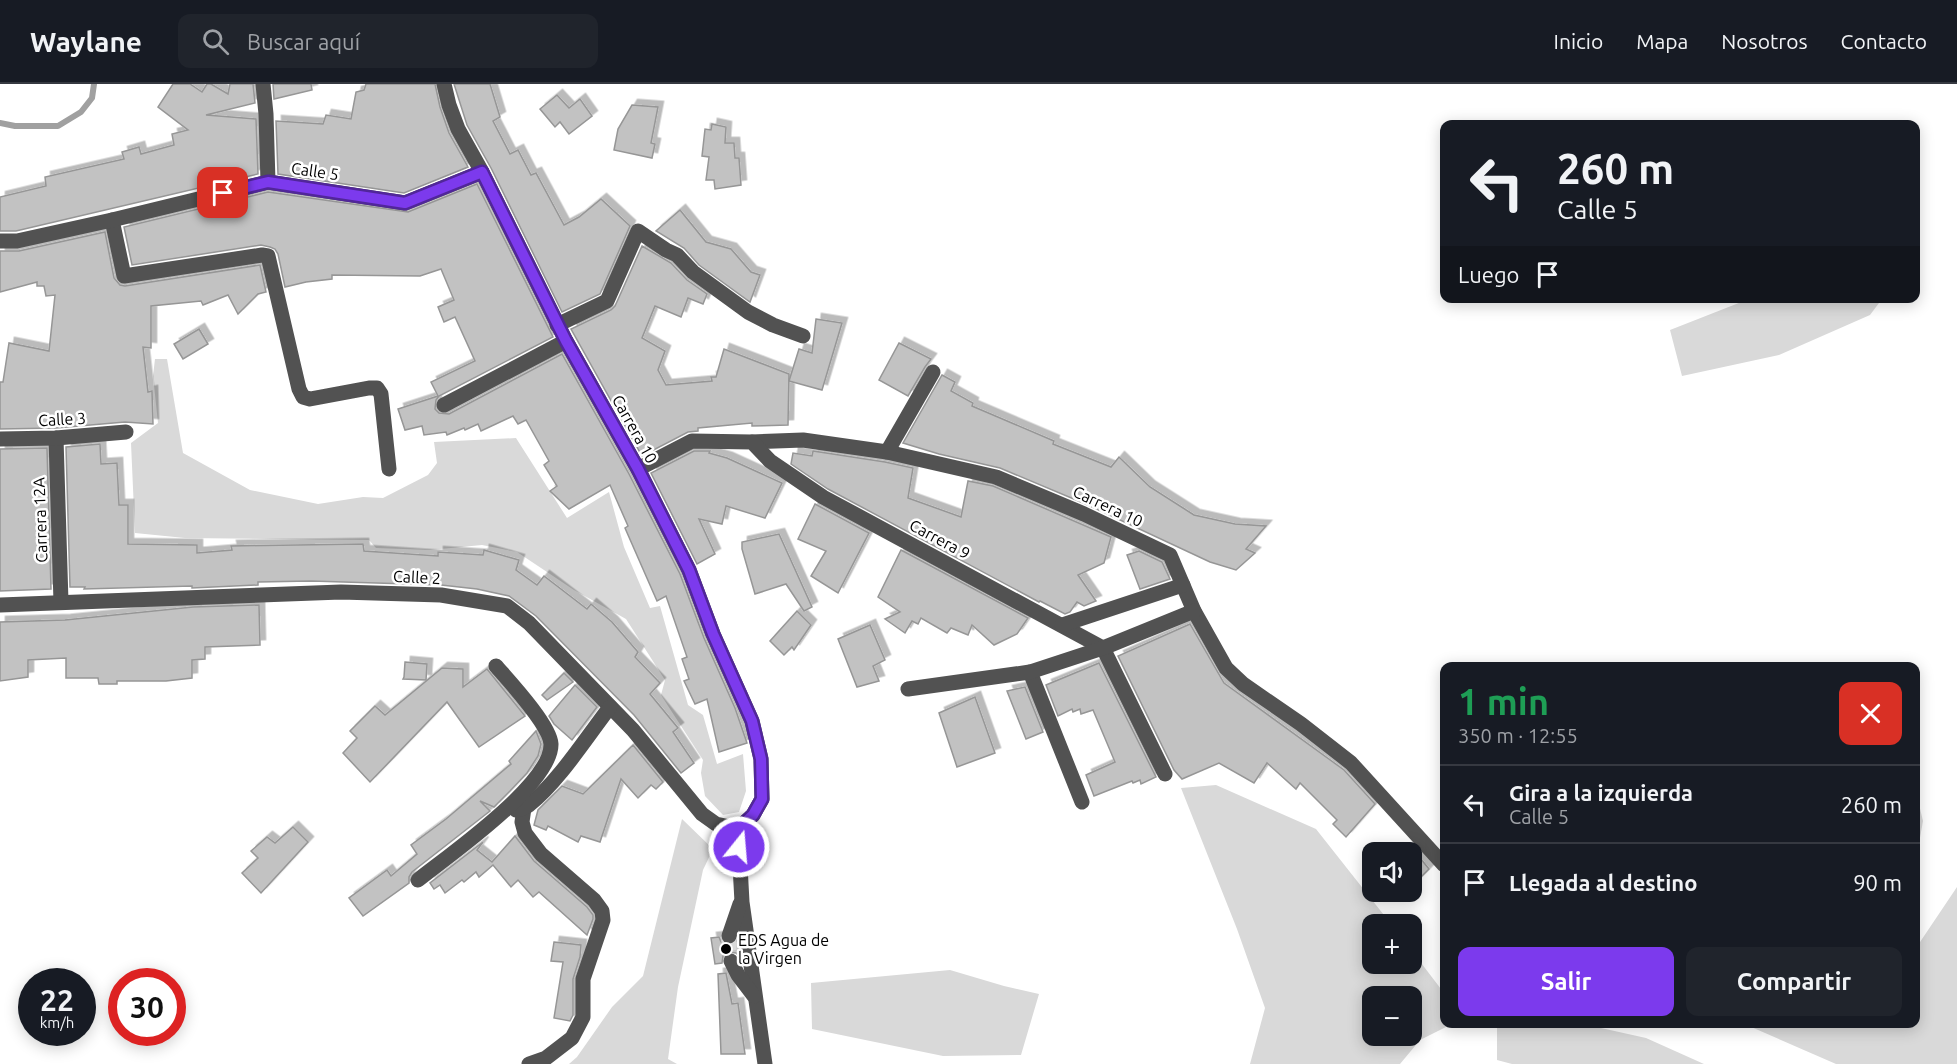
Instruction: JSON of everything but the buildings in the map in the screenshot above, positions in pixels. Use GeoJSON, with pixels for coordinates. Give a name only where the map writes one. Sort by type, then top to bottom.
{"type":"FeatureCollection","features":[{"type":"Feature","properties":{"kind":"street"},"geometry":{"type":"LineString","coordinates":[[263,84],[268,182]]}},
{"type":"Feature","properties":{"kind":"street","name":"Carrera 10"},"geometry":{"type":"LineString","coordinates":[[444,84],[448,105],[458,129],[482,172],[557,325],[638,469],[689,570],[713,634],[752,721],[761,759],[762,799],[753,815],[738,829]]}},
{"type":"Feature","properties":{"kind":"street","name":"Calle 5"},"geometry":{"type":"LineString","coordinates":[[0,241],[17,241],[268,182],[405,203],[482,172]]}},
{"type":"Feature","properties":{"kind":"street"},"geometry":{"type":"LineString","coordinates":[[112,220],[124,276],[261,255],[268,256],[299,389],[303,397],[310,399],[377,388],[381,394],[389,469]]}},
{"type":"Feature","properties":{"kind":"street"},"geometry":{"type":"LineString","coordinates":[[557,325],[607,301],[638,231],[677,255],[693,272],[748,312],[773,325],[803,336]]}},
{"type":"Feature","properties":{"kind":"street"},"geometry":{"type":"LineString","coordinates":[[444,405],[566,341]]}},
{"type":"Feature","properties":{"kind":"street"},"geometry":{"type":"LineString","coordinates":[[887,452],[933,372]]}},
{"type":"Feature","properties":{"kind":"street","name":"Calle 3"},"geometry":{"type":"LineString","coordinates":[[0,439],[56,438],[126,432]]}},
{"type":"Feature","properties":{"kind":"street","name":"Carrera 12A"},"geometry":{"type":"LineString","coordinates":[[56,438],[62,602]]}},
{"type":"Feature","properties":{"kind":"street","name":"Carrera 10"},"geometry":{"type":"LineString","coordinates":[[752,442],[803,440],[887,452],[996,477],[1084,514],[1170,555],[1194,610],[1226,668],[1243,684],[1301,724],[1351,763],[1440,862]]}},
{"type":"Feature","properties":{"kind":"street"},"geometry":{"type":"LineString","coordinates":[[638,469],[692,441],[752,442]]}},
{"type":"Feature","properties":{"kind":"street","name":"Carrera 9"},"geometry":{"type":"LineString","coordinates":[[752,442],[770,461],[823,497],[1103,648]]}},
{"type":"Feature","properties":{"kind":"street"},"geometry":{"type":"LineString","coordinates":[[1062,625],[1183,585]]}},
{"type":"Feature","properties":{"kind":"street","name":"Calle 2"},"geometry":{"type":"LineString","coordinates":[[0,605],[341,592],[441,595],[507,606],[529,623],[633,730],[702,814],[716,824],[738,829]]}},
{"type":"Feature","properties":{"kind":"street"},"geometry":{"type":"LineString","coordinates":[[908,689],[1030,672],[1103,648],[1194,610]]}},
{"type":"Feature","properties":{"kind":"street"},"geometry":{"type":"LineString","coordinates":[[1103,648],[1165,774]]}},
{"type":"Feature","properties":{"kind":"street"},"geometry":{"type":"LineString","coordinates":[[418,880],[524,792],[549,757],[551,745],[548,733],[517,689],[496,666]]}},
{"type":"Feature","properties":{"kind":"street"},"geometry":{"type":"LineString","coordinates":[[1030,672],[1082,802]]}},
{"type":"Feature","properties":{"kind":"street"},"geometry":{"type":"LineString","coordinates":[[501,813],[524,808],[556,777],[610,707]]}},
{"type":"Feature","properties":{"kind":"street"},"geometry":{"type":"LineString","coordinates":[[524,808],[522,822],[525,833],[541,854],[594,900],[602,911],[603,920],[584,979],[583,1017],[572,1038],[546,1058],[529,1064]]}},
{"type":"Feature","properties":{"kind":"street"},"geometry":{"type":"LineString","coordinates":[[738,829],[742,902],[765,1064]]}},
{"type":"Feature","properties":{"kind":"street"},"geometry":{"type":"LineString","coordinates":[[729,936],[742,902]]}},
{"type":"Feature","properties":{"kind":"street"},"geometry":{"type":"LineString","coordinates":[[731,961],[755,998]]}},
{"type":"Feature","properties":{"kind":"shaded area"},"geometry":{"type":"Polygon","coordinates":[[[1739,303],[1879,303],[1870,315],[1779,355],[1682,376],[1670,330],[1739,303]]]}},
{"type":"Feature","properties":{"kind":"shaded area"},"geometry":{"type":"Polygon","coordinates":[[[155,359],[167,359],[183,453],[250,490],[318,504],[363,497],[383,498],[428,475],[437,463],[434,442],[516,438],[567,518],[609,492],[624,547],[650,608],[660,606],[688,705],[703,715],[717,764],[743,754],[746,791],[739,812],[723,815],[705,796],[701,773],[703,760],[661,695],[665,680],[626,619],[574,590],[517,552],[482,545],[430,550],[376,548],[369,540],[185,538],[135,533],[131,443],[158,423],[153,376],[155,359]]]}},
{"type":"Feature","properties":{"kind":"shaded area"},"geometry":{"type":"Polygon","coordinates":[[[1216,785],[1316,829],[1362,887],[1362,902],[1374,902],[1383,914],[1362,914],[1362,974],[1422,974],[1422,964],[1440,988],[1440,1028],[1444,1028],[1422,1039],[1422,986],[1362,986],[1362,1046],[1415,1046],[1400,1064],[1250,1064],[1265,1008],[1237,929],[1181,788],[1216,785]]]}},
{"type":"Feature","properties":{"kind":"shaded area"},"geometry":{"type":"Polygon","coordinates":[[[1920,809],[1923,821],[1920,838],[1920,809]]]}},
{"type":"Feature","properties":{"kind":"shaded area"},"geometry":{"type":"Polygon","coordinates":[[[682,819],[713,849],[703,870],[678,987],[668,1059],[677,1064],[569,1064],[577,1057],[612,1007],[643,976],[682,819]]]}},
{"type":"Feature","properties":{"kind":"shaded area"},"geometry":{"type":"Polygon","coordinates":[[[1957,887],[1957,1064],[1836,1064],[1753,1028],[1920,1028],[1920,942],[1957,887]]]}},
{"type":"Feature","properties":{"kind":"shaded area"},"geometry":{"type":"Polygon","coordinates":[[[950,970],[1039,994],[1021,1055],[943,1056],[812,1029],[811,983],[950,970]]]}},
{"type":"Feature","properties":{"kind":"shaded area"},"geometry":{"type":"Polygon","coordinates":[[[1497,1028],[1601,1028],[1646,1038],[1704,1064],[1512,1064],[1497,1060],[1497,1028]]]}},
{"type":"Feature","properties":{"kind":"waterway"},"geometry":{"type":"LineString","coordinates":[[0,123],[15,126],[58,126],[81,112],[92,98],[94,84]]}},
{"type":"Feature","properties":{"kind":"tunnel"},"geometry":{"type":"LineString","coordinates":[[729,936],[731,961]]}},
{"type":"Feature","properties":{"kind":"place","name":"EDS Agua de la Virgen"},"geometry":{"type":"Point","coordinates":[726,949]}},
{"type":"Feature","properties":{"kind":"route"},"geometry":{"type":"LineString","coordinates":[[223,193],[268,182],[405,203],[482,172],[566,341],[638,469],[689,570],[713,634],[752,721],[761,759],[762,799],[753,815],[738,829],[739,847]]}}]}
